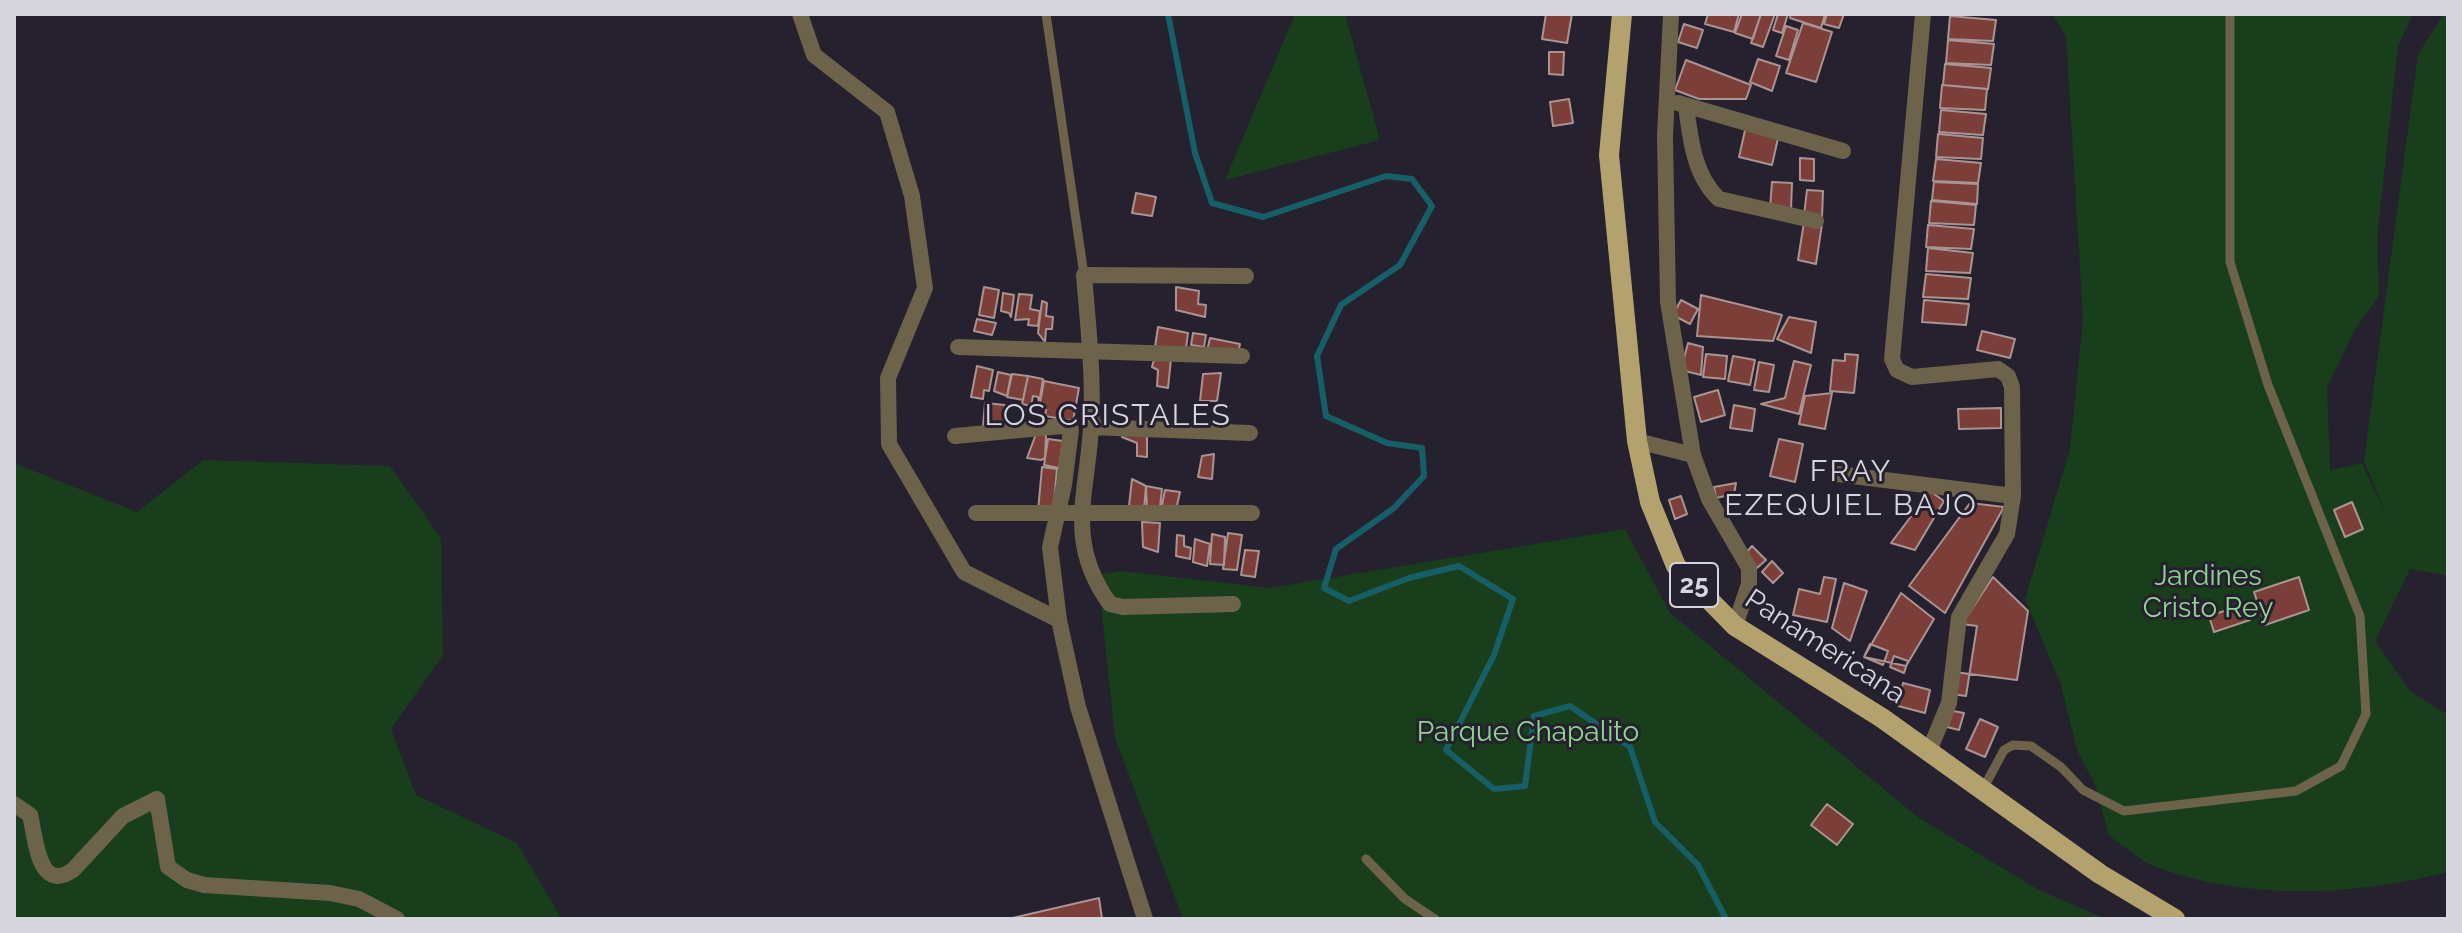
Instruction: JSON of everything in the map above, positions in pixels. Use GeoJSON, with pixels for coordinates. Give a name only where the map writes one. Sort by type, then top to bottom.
{"type":"FeatureCollection","features":[{"type":"Feature","properties":{"kind":"main road","name":"Panamericana"},"geometry":{"type":"LineString","coordinates":[[1622,14],[1609,155],[1637,441],[1650,502],[1676,566],[1735,626],[1929,751],[2100,874],[2175,919]]}},
{"type":"Feature","properties":{"kind":"street"},"geometry":{"type":"LineString","coordinates":[[800,14],[814,55],[887,112],[912,196],[925,288],[888,378],[889,444],[964,572],[1059,620]]}},
{"type":"Feature","properties":{"kind":"street"},"geometry":{"type":"LineString","coordinates":[[1671,14],[1664,223],[1668,302],[1693,455],[1709,499],[1749,568],[1749,584],[1735,626]]}},
{"type":"Feature","properties":{"kind":"street"},"geometry":{"type":"LineString","coordinates":[[1923,14],[1892,359],[1897,370],[1912,377],[1998,369],[2008,376],[2012,387],[2013,496],[2007,534],[1959,617],[1949,703],[1929,751]]}},
{"type":"Feature","properties":{"kind":"street"},"geometry":{"type":"LineString","coordinates":[[1669,101],[1843,151]]}},
{"type":"Feature","properties":{"kind":"street"},"geometry":{"type":"LineString","coordinates":[[1686,105],[1691,143],[1698,164],[1719,199],[1816,221]]}},
{"type":"Feature","properties":{"kind":"street"},"geometry":{"type":"LineString","coordinates":[[1233,604],[1123,607],[1110,604],[1099,590],[1085,554],[1079,513],[1091,427],[1090,350],[1084,275],[1246,276]]}},
{"type":"Feature","properties":{"kind":"street"},"geometry":{"type":"LineString","coordinates":[[958,347],[1242,356]]}},
{"type":"Feature","properties":{"kind":"street"},"geometry":{"type":"LineString","coordinates":[[955,436],[1068,427],[1071,430],[1064,485],[1050,547],[1059,620],[1078,707],[1145,919]]}},
{"type":"Feature","properties":{"kind":"street"},"geometry":{"type":"LineString","coordinates":[[1091,427],[1250,433]]}},
{"type":"Feature","properties":{"kind":"street"},"geometry":{"type":"LineString","coordinates":[[1637,441],[1693,455]]}},
{"type":"Feature","properties":{"kind":"street"},"geometry":{"type":"LineString","coordinates":[[1837,474],[2013,496]]}},
{"type":"Feature","properties":{"kind":"street"},"geometry":{"type":"LineString","coordinates":[[976,513],[1252,513]]}},
{"type":"Feature","properties":{"kind":"street"},"geometry":{"type":"LineString","coordinates":[[14,804],[30,815],[43,870],[51,876],[63,877],[73,870],[123,816],[157,799],[168,867],[187,880],[204,885],[330,893],[359,899],[397,919]]}},
{"type":"Feature","properties":{"kind":"lane"},"geometry":{"type":"LineString","coordinates":[[1046,14],[1084,275]]}},
{"type":"Feature","properties":{"kind":"lane"},"geometry":{"type":"LineString","coordinates":[[1982,791],[2004,750],[2013,745],[2031,746],[2061,767],[2083,790],[2124,811],[2296,791],[2341,766],[2366,714],[2360,616],[2268,385],[2230,262],[2230,14]]}},
{"type":"Feature","properties":{"kind":"lane"},"geometry":{"type":"LineString","coordinates":[[1366,859],[1405,899],[1435,919]]}},
{"type":"Feature","properties":{"kind":"green space"},"geometry":{"type":"Polygon","coordinates":[[[1295,14],[1345,14],[1380,140],[1225,180],[1295,14]]]}},
{"type":"Feature","properties":{"kind":"green space","name":"Jardines Cristo Rey"},"geometry":{"type":"Polygon","coordinates":[[[2052,14],[2413,14],[2398,46],[2377,239],[2379,296],[2356,328],[2327,387],[2330,470],[2362,463],[2388,519],[2364,461],[2418,54],[2444,14],[2448,14],[2448,576],[2410,569],[2375,641],[2410,691],[2448,715],[2448,872],[2338,890],[2264,890],[2228,886],[2156,867],[2109,836],[2096,787],[2077,750],[2061,685],[2025,599],[2070,449],[2083,319],[2066,36],[2052,14]]]}},
{"type":"Feature","properties":{"kind":"green space"},"geometry":{"type":"Polygon","coordinates":[[[203,460],[390,466],[441,538],[443,655],[391,729],[416,795],[517,843],[562,919],[14,919],[14,463],[137,512],[203,460]]]}},
{"type":"Feature","properties":{"kind":"green space","name":"Parque Chapalito"},"geometry":{"type":"Polygon","coordinates":[[[1625,529],[1670,613],[1919,818],[2039,890],[2106,919],[1183,919],[1115,738],[1098,575],[1120,571],[1270,588],[1625,529]]]}},
{"type":"Feature","properties":{"kind":"building"},"geometry":{"type":"Polygon","coordinates":[[[1546,14],[1572,14],[1567,43],[1542,39],[1546,14]]]}},
{"type":"Feature","properties":{"kind":"building"},"geometry":{"type":"Polygon","coordinates":[[[1708,14],[1739,14],[1734,32],[1705,24],[1708,14]]]}},
{"type":"Feature","properties":{"kind":"building"},"geometry":{"type":"Polygon","coordinates":[[[1742,14],[1761,14],[1753,39],[1735,33],[1742,14]]]}},
{"type":"Feature","properties":{"kind":"building"},"geometry":{"type":"Polygon","coordinates":[[[1761,14],[1775,14],[1763,47],[1751,43],[1761,14]]]}},
{"type":"Feature","properties":{"kind":"building"},"geometry":{"type":"Polygon","coordinates":[[[1778,14],[1788,14],[1782,33],[1773,30],[1778,14]]]}},
{"type":"Feature","properties":{"kind":"building"},"geometry":{"type":"Polygon","coordinates":[[[1791,14],[1825,14],[1821,28],[1790,18],[1791,14]]]}},
{"type":"Feature","properties":{"kind":"building"},"geometry":{"type":"Polygon","coordinates":[[[1827,14],[1844,14],[1839,28],[1824,24],[1827,14]]]}},
{"type":"Feature","properties":{"kind":"building"},"geometry":{"type":"Polygon","coordinates":[[[1950,16],[1996,20],[1993,41],[1948,39],[1950,16]]]}},
{"type":"Feature","properties":{"kind":"building"},"geometry":{"type":"Polygon","coordinates":[[[1803,23],[1832,32],[1816,82],[1786,73],[1803,23]]]}},
{"type":"Feature","properties":{"kind":"building"},"geometry":{"type":"Polygon","coordinates":[[[1684,24],[1703,30],[1697,48],[1678,42],[1684,24]]]}},
{"type":"Feature","properties":{"kind":"building"},"geometry":{"type":"Polygon","coordinates":[[[1786,26],[1798,30],[1789,60],[1776,56],[1786,26]]]}},
{"type":"Feature","properties":{"kind":"building"},"geometry":{"type":"Polygon","coordinates":[[[1948,40],[1994,44],[1991,65],[1946,63],[1948,40]]]}},
{"type":"Feature","properties":{"kind":"building"},"geometry":{"type":"Polygon","coordinates":[[[1549,52],[1564,52],[1563,75],[1549,74],[1549,52]]]}},
{"type":"Feature","properties":{"kind":"building"},"geometry":{"type":"Polygon","coordinates":[[[1758,59],[1780,66],[1772,91],[1750,82],[1758,59]]]}},
{"type":"Feature","properties":{"kind":"building"},"geometry":{"type":"Polygon","coordinates":[[[1686,60],[1751,85],[1746,99],[1699,99],[1675,90],[1686,60]]]}},
{"type":"Feature","properties":{"kind":"building"},"geometry":{"type":"Polygon","coordinates":[[[1945,64],[1991,68],[1988,89],[1943,85],[1945,64]]]}},
{"type":"Feature","properties":{"kind":"building"},"geometry":{"type":"Polygon","coordinates":[[[1942,85],[1987,89],[1985,110],[1940,108],[1942,85]]]}},
{"type":"Feature","properties":{"kind":"building"},"geometry":{"type":"Polygon","coordinates":[[[1569,99],[1573,123],[1553,126],[1550,102],[1569,99]]]}},
{"type":"Feature","properties":{"kind":"building"},"geometry":{"type":"Polygon","coordinates":[[[1941,110],[1986,114],[1983,135],[1939,132],[1941,110]]]}},
{"type":"Feature","properties":{"kind":"building"},"geometry":{"type":"Polygon","coordinates":[[[1746,126],[1779,134],[1772,165],[1739,157],[1746,126]]]}},
{"type":"Feature","properties":{"kind":"building"},"geometry":{"type":"Polygon","coordinates":[[[1938,134],[1983,138],[1981,159],[1936,157],[1938,134]]]}},
{"type":"Feature","properties":{"kind":"building"},"geometry":{"type":"Polygon","coordinates":[[[1800,158],[1814,159],[1814,181],[1800,180],[1800,158]]]}},
{"type":"Feature","properties":{"kind":"building"},"geometry":{"type":"Polygon","coordinates":[[[1936,159],[1981,163],[1978,183],[1933,181],[1936,159]]]}},
{"type":"Feature","properties":{"kind":"building"},"geometry":{"type":"Polygon","coordinates":[[[1772,182],[1792,183],[1791,209],[1770,208],[1772,182]]]}},
{"type":"Feature","properties":{"kind":"building"},"geometry":{"type":"Polygon","coordinates":[[[1934,182],[1978,184],[1977,204],[1932,200],[1934,182]]]}},
{"type":"Feature","properties":{"kind":"building"},"geometry":{"type":"Polygon","coordinates":[[[1807,190],[1823,191],[1822,218],[1804,215],[1807,190]]]}},
{"type":"Feature","properties":{"kind":"building"},"geometry":{"type":"Polygon","coordinates":[[[1136,193],[1156,197],[1152,216],[1132,213],[1136,193]]]}},
{"type":"Feature","properties":{"kind":"building"},"geometry":{"type":"Polygon","coordinates":[[[1931,201],[1976,205],[1974,225],[1929,223],[1931,201]]]}},
{"type":"Feature","properties":{"kind":"building"},"geometry":{"type":"Polygon","coordinates":[[[1804,222],[1822,224],[1816,264],[1798,260],[1804,222]]]}},
{"type":"Feature","properties":{"kind":"building"},"geometry":{"type":"Polygon","coordinates":[[[1928,225],[1974,229],[1971,249],[1926,247],[1928,225]]]}},
{"type":"Feature","properties":{"kind":"building"},"geometry":{"type":"Polygon","coordinates":[[[1928,248],[1973,253],[1970,273],[1926,271],[1928,248]]]}},
{"type":"Feature","properties":{"kind":"building"},"geometry":{"type":"Polygon","coordinates":[[[1926,274],[1971,278],[1968,299],[1923,297],[1926,274]]]}},
{"type":"Feature","properties":{"kind":"building"},"geometry":{"type":"Polygon","coordinates":[[[984,287],[999,290],[994,318],[979,315],[984,287]]]}},
{"type":"Feature","properties":{"kind":"building"},"geometry":{"type":"Polygon","coordinates":[[[1176,287],[1199,291],[1198,304],[1206,305],[1205,317],[1176,310],[1176,287]]]}},
{"type":"Feature","properties":{"kind":"building"},"geometry":{"type":"Polygon","coordinates":[[[1003,293],[1014,295],[1011,317],[1009,313],[1001,311],[1003,293]]]}},
{"type":"Feature","properties":{"kind":"building"},"geometry":{"type":"Polygon","coordinates":[[[1019,294],[1032,295],[1030,309],[1040,311],[1038,326],[1028,325],[1029,319],[1015,320],[1019,294]]]}},
{"type":"Feature","properties":{"kind":"building"},"geometry":{"type":"Polygon","coordinates":[[[1701,295],[1782,315],[1773,341],[1697,336],[1701,295]]]}},
{"type":"Feature","properties":{"kind":"building"},"geometry":{"type":"Polygon","coordinates":[[[1681,300],[1698,309],[1690,324],[1673,315],[1681,300]]]}},
{"type":"Feature","properties":{"kind":"building"},"geometry":{"type":"Polygon","coordinates":[[[1924,300],[1969,304],[1966,325],[1922,322],[1924,300]]]}},
{"type":"Feature","properties":{"kind":"building"},"geometry":{"type":"Polygon","coordinates":[[[1042,301],[1047,303],[1046,316],[1053,317],[1052,329],[1046,329],[1045,342],[1038,333],[1042,301]]]}},
{"type":"Feature","properties":{"kind":"building"},"geometry":{"type":"Polygon","coordinates":[[[1789,317],[1816,322],[1811,353],[1777,339],[1789,317]]]}},
{"type":"Feature","properties":{"kind":"building"},"geometry":{"type":"Polygon","coordinates":[[[977,319],[996,323],[992,335],[974,331],[977,319]]]}},
{"type":"Feature","properties":{"kind":"building"},"geometry":{"type":"Polygon","coordinates":[[[1158,327],[1188,333],[1186,349],[1155,347],[1158,327]]]}},
{"type":"Feature","properties":{"kind":"building"},"geometry":{"type":"Polygon","coordinates":[[[1982,331],[2015,339],[2010,358],[1977,350],[1982,331]]]}},
{"type":"Feature","properties":{"kind":"building"},"geometry":{"type":"Polygon","coordinates":[[[1193,333],[1206,335],[1204,347],[1191,345],[1193,333]]]}},
{"type":"Feature","properties":{"kind":"building"},"geometry":{"type":"Polygon","coordinates":[[[1210,338],[1240,344],[1238,353],[1207,351],[1210,338]]]}},
{"type":"Feature","properties":{"kind":"building"},"geometry":{"type":"Polygon","coordinates":[[[1688,343],[1703,347],[1701,375],[1681,370],[1688,343]]]}},
{"type":"Feature","properties":{"kind":"building"},"geometry":{"type":"Polygon","coordinates":[[[1706,354],[1727,356],[1725,379],[1703,377],[1706,354]]]}},
{"type":"Feature","properties":{"kind":"building"},"geometry":{"type":"Polygon","coordinates":[[[1845,354],[1858,355],[1854,393],[1830,391],[1833,360],[1845,361],[1845,354]]]}},
{"type":"Feature","properties":{"kind":"building"},"geometry":{"type":"Polygon","coordinates":[[[1155,356],[1171,359],[1168,388],[1157,386],[1158,370],[1152,367],[1155,356]]]}},
{"type":"Feature","properties":{"kind":"building"},"geometry":{"type":"Polygon","coordinates":[[[1733,356],[1755,360],[1750,385],[1728,381],[1733,356]]]}},
{"type":"Feature","properties":{"kind":"building"},"geometry":{"type":"Polygon","coordinates":[[[1794,361],[1811,365],[1799,414],[1761,404],[1785,398],[1794,361]]]}},
{"type":"Feature","properties":{"kind":"building"},"geometry":{"type":"Polygon","coordinates":[[[1759,362],[1774,365],[1769,392],[1754,390],[1759,362]]]}},
{"type":"Feature","properties":{"kind":"building"},"geometry":{"type":"Polygon","coordinates":[[[977,366],[993,370],[989,391],[984,390],[983,399],[971,397],[977,366]]]}},
{"type":"Feature","properties":{"kind":"building"},"geometry":{"type":"Polygon","coordinates":[[[998,372],[1011,375],[1007,396],[994,391],[998,372]]]}},
{"type":"Feature","properties":{"kind":"building"},"geometry":{"type":"Polygon","coordinates":[[[1221,373],[1217,401],[1200,401],[1203,374],[1221,373]]]}},
{"type":"Feature","properties":{"kind":"building"},"geometry":{"type":"Polygon","coordinates":[[[1012,374],[1028,376],[1023,400],[1007,397],[1012,374]]]}},
{"type":"Feature","properties":{"kind":"building"},"geometry":{"type":"Polygon","coordinates":[[[1028,376],[1043,379],[1039,404],[1038,397],[1033,396],[1031,406],[1022,404],[1028,376]]]}},
{"type":"Feature","properties":{"kind":"building"},"geometry":{"type":"Polygon","coordinates":[[[1044,381],[1079,388],[1073,421],[1045,416],[1046,410],[1039,408],[1044,381]]]}},
{"type":"Feature","properties":{"kind":"building"},"geometry":{"type":"Polygon","coordinates":[[[1718,390],[1725,415],[1701,422],[1694,397],[1718,390]]]}},
{"type":"Feature","properties":{"kind":"building"},"geometry":{"type":"Polygon","coordinates":[[[1832,393],[1825,429],[1799,424],[1805,396],[1832,393]]]}},
{"type":"Feature","properties":{"kind":"building"},"geometry":{"type":"Polygon","coordinates":[[[985,403],[1005,405],[1003,429],[983,427],[985,403]]]}},
{"type":"Feature","properties":{"kind":"building"},"geometry":{"type":"Polygon","coordinates":[[[1734,405],[1755,409],[1752,431],[1730,428],[1734,405]]]}},
{"type":"Feature","properties":{"kind":"building"},"geometry":{"type":"Polygon","coordinates":[[[2001,408],[2001,428],[1959,429],[1958,409],[2001,408]]]}},
{"type":"Feature","properties":{"kind":"building"},"geometry":{"type":"Polygon","coordinates":[[[1125,428],[1147,433],[1147,457],[1137,456],[1137,443],[1122,437],[1125,428]]]}},
{"type":"Feature","properties":{"kind":"building"},"geometry":{"type":"Polygon","coordinates":[[[1036,434],[1046,435],[1045,458],[1041,460],[1027,458],[1036,434]]]}},
{"type":"Feature","properties":{"kind":"building"},"geometry":{"type":"Polygon","coordinates":[[[1048,439],[1063,441],[1059,468],[1044,465],[1048,439]]]}},
{"type":"Feature","properties":{"kind":"building"},"geometry":{"type":"Polygon","coordinates":[[[1779,439],[1803,444],[1795,482],[1770,476],[1779,439]]]}},
{"type":"Feature","properties":{"kind":"building"},"geometry":{"type":"Polygon","coordinates":[[[1214,454],[1212,479],[1198,477],[1202,456],[1214,454]]]}},
{"type":"Feature","properties":{"kind":"building"},"geometry":{"type":"Polygon","coordinates":[[[1042,467],[1057,469],[1053,513],[1038,511],[1042,467]]]}},
{"type":"Feature","properties":{"kind":"building"},"geometry":{"type":"Polygon","coordinates":[[[1132,479],[1146,486],[1144,509],[1129,506],[1132,479]]]}},
{"type":"Feature","properties":{"kind":"building"},"geometry":{"type":"Polygon","coordinates":[[[1736,483],[1734,494],[1716,498],[1714,487],[1736,483]]]}},
{"type":"Feature","properties":{"kind":"building"},"geometry":{"type":"Polygon","coordinates":[[[1146,486],[1162,489],[1160,507],[1147,507],[1146,486]]]}},
{"type":"Feature","properties":{"kind":"building"},"geometry":{"type":"Polygon","coordinates":[[[1165,490],[1180,492],[1176,510],[1161,510],[1165,490]]]}},
{"type":"Feature","properties":{"kind":"building"},"geometry":{"type":"Polygon","coordinates":[[[1930,491],[1944,501],[1915,550],[1891,543],[1930,491]]]}},
{"type":"Feature","properties":{"kind":"building"},"geometry":{"type":"Polygon","coordinates":[[[1681,496],[1687,514],[1675,519],[1669,500],[1681,496]]]}},
{"type":"Feature","properties":{"kind":"building"},"geometry":{"type":"Polygon","coordinates":[[[2352,502],[2363,529],[2345,537],[2334,510],[2352,502]]]}},
{"type":"Feature","properties":{"kind":"building"},"geometry":{"type":"Polygon","coordinates":[[[1970,503],[2004,507],[1945,613],[1909,586],[1970,503]]]}},
{"type":"Feature","properties":{"kind":"building"},"geometry":{"type":"Polygon","coordinates":[[[1142,522],[1160,523],[1158,552],[1143,547],[1142,522]]]}},
{"type":"Feature","properties":{"kind":"building"},"geometry":{"type":"Polygon","coordinates":[[[1228,533],[1242,535],[1237,570],[1223,569],[1228,533]]]}},
{"type":"Feature","properties":{"kind":"building"},"geometry":{"type":"Polygon","coordinates":[[[1212,534],[1225,537],[1224,565],[1210,564],[1212,534]]]}},
{"type":"Feature","properties":{"kind":"building"},"geometry":{"type":"Polygon","coordinates":[[[1177,535],[1184,536],[1184,546],[1191,548],[1190,559],[1176,556],[1177,535]]]}},
{"type":"Feature","properties":{"kind":"building"},"geometry":{"type":"Polygon","coordinates":[[[1195,539],[1210,544],[1207,566],[1193,562],[1195,539]]]}},
{"type":"Feature","properties":{"kind":"building"},"geometry":{"type":"Polygon","coordinates":[[[1752,546],[1766,560],[1757,568],[1744,555],[1752,546]]]}},
{"type":"Feature","properties":{"kind":"building"},"geometry":{"type":"Polygon","coordinates":[[[1245,550],[1259,551],[1255,577],[1241,575],[1245,550]]]}},
{"type":"Feature","properties":{"kind":"building"},"geometry":{"type":"Polygon","coordinates":[[[1772,561],[1783,573],[1773,583],[1762,572],[1772,561]]]}},
{"type":"Feature","properties":{"kind":"building"},"geometry":{"type":"Polygon","coordinates":[[[1824,577],[1836,579],[1827,622],[1793,615],[1799,589],[1820,594],[1824,577]]]}},
{"type":"Feature","properties":{"kind":"building"},"geometry":{"type":"Polygon","coordinates":[[[1993,577],[2028,611],[2017,680],[1954,672],[1962,624],[1993,577]]]}},
{"type":"Feature","properties":{"kind":"building"},"geometry":{"type":"Polygon","coordinates":[[[2299,577],[2309,610],[2265,625],[2254,592],[2299,577]]]}},
{"type":"Feature","properties":{"kind":"building"},"geometry":{"type":"Polygon","coordinates":[[[1844,583],[1867,591],[1850,641],[1832,628],[1844,583]]]}},
{"type":"Feature","properties":{"kind":"building"},"geometry":{"type":"Polygon","coordinates":[[[1901,593],[1934,619],[1906,666],[1864,657],[1901,593]]]}},
{"type":"Feature","properties":{"kind":"building"},"geometry":{"type":"Polygon","coordinates":[[[2245,604],[2250,620],[2214,632],[2209,616],[2245,604]]]}},
{"type":"Feature","properties":{"kind":"building"},"geometry":{"type":"Polygon","coordinates":[[[1962,624],[1977,626],[1966,696],[1951,694],[1962,624]]]}},
{"type":"Feature","properties":{"kind":"building"},"geometry":{"type":"Polygon","coordinates":[[[1870,644],[1888,651],[1883,665],[1864,657],[1870,644]]]}},
{"type":"Feature","properties":{"kind":"building"},"geometry":{"type":"Polygon","coordinates":[[[1894,656],[1908,661],[1904,673],[1890,667],[1894,656]]]}},
{"type":"Feature","properties":{"kind":"building"},"geometry":{"type":"Polygon","coordinates":[[[1903,683],[1930,690],[1925,713],[1898,706],[1903,683]]]}},
{"type":"Feature","properties":{"kind":"building"},"geometry":{"type":"Polygon","coordinates":[[[1953,711],[1964,713],[1959,730],[1947,727],[1953,711]]]}},
{"type":"Feature","properties":{"kind":"building"},"geometry":{"type":"Polygon","coordinates":[[[1980,719],[1998,727],[1985,757],[1966,749],[1980,719]]]}},
{"type":"Feature","properties":{"kind":"building"},"geometry":{"type":"Polygon","coordinates":[[[1827,804],[1853,824],[1837,845],[1811,825],[1827,804]]]}},
{"type":"Feature","properties":{"kind":"building"},"geometry":{"type":"Polygon","coordinates":[[[1099,898],[1102,919],[1008,919],[1099,898]]]}},
{"type":"Feature","properties":{"kind":"waterway"},"geometry":{"type":"LineString","coordinates":[[1168,14],[1195,153],[1212,203],[1263,217],[1386,176],[1412,179],[1432,206],[1400,265],[1341,305],[1317,356],[1326,416],[1387,443],[1422,448],[1424,476],[1394,508],[1336,549],[1324,588],[1349,601],[1409,578],[1459,566],[1513,599],[1494,655],[1446,750],[1494,789],[1525,786],[1534,716],[1570,706],[1630,747],[1655,822],[1698,865],[1726,919]]}},
{"type":"Feature","properties":{"kind":"district","name":"LOS CRISTALES"},"geometry":{"type":"Point","coordinates":[1108,416]}},
{"type":"Feature","properties":{"kind":"district","name":"FRAY EZEQUIEL BAJO"},"geometry":{"type":"Point","coordinates":[1851,489]}}]}
